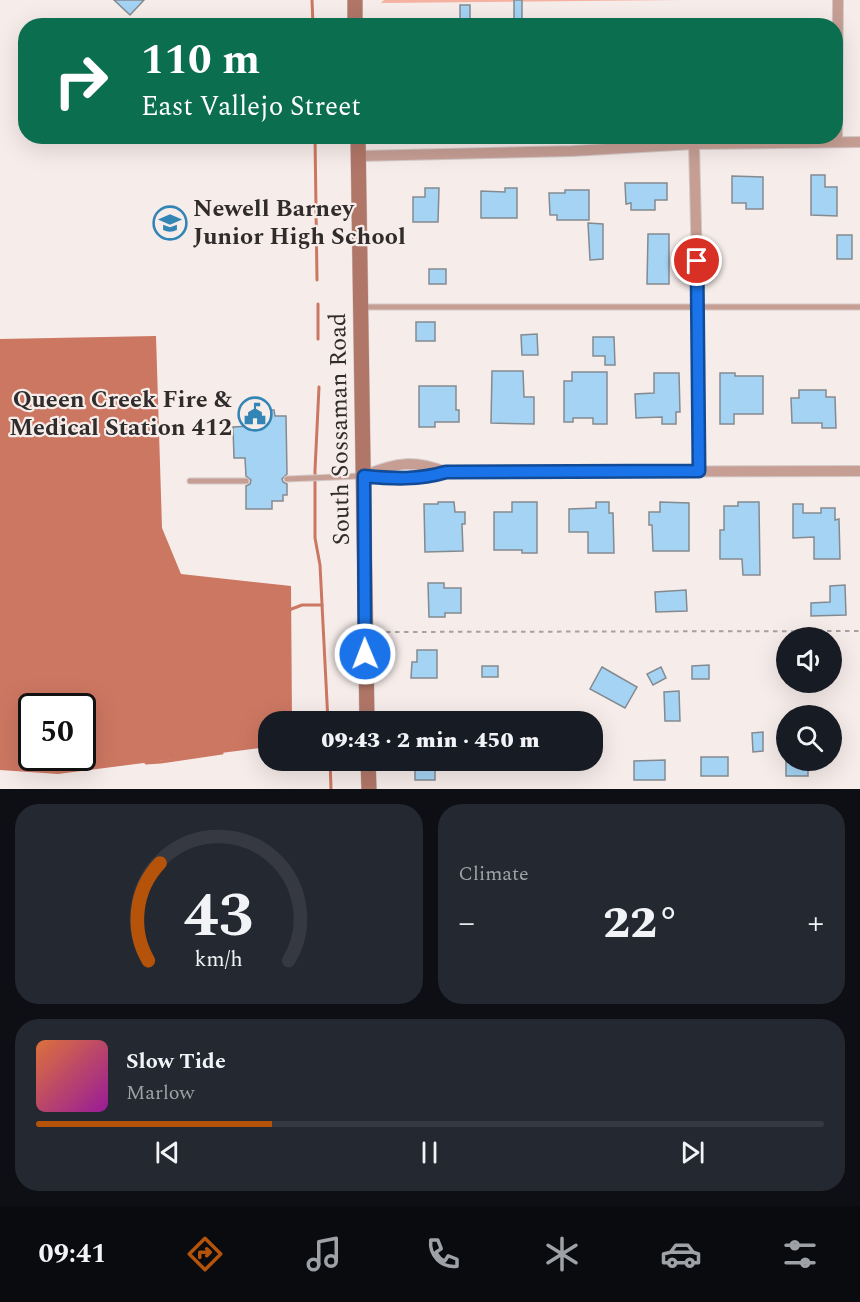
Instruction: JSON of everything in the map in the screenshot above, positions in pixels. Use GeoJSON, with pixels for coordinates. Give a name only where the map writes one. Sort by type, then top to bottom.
{"type":"FeatureCollection","features":[{"type":"Feature","properties":{"kind":"main road"},"geometry":{"type":"LineString","coordinates":[[355,0],[355,18]]}},
{"type":"Feature","properties":{"kind":"main road","name":"South Sossaman Road"},"geometry":{"type":"LineString","coordinates":[[358,144],[367,711]]}},
{"type":"Feature","properties":{"kind":"main road"},"geometry":{"type":"LineString","coordinates":[[368,771],[369,789]]}},
{"type":"Feature","properties":{"kind":"street"},"geometry":{"type":"LineString","coordinates":[[838,0],[838,18]]}},
{"type":"Feature","properties":{"kind":"street"},"geometry":{"type":"LineString","coordinates":[[843,142],[860,142]]}},
{"type":"Feature","properties":{"kind":"street"},"geometry":{"type":"LineString","coordinates":[[359,156],[572,151],[694,144],[698,307]]}},
{"type":"Feature","properties":{"kind":"street"},"geometry":{"type":"LineString","coordinates":[[364,476],[390,465],[426,465],[446,472],[860,471]]}},
{"type":"Feature","properties":{"kind":"lane"},"geometry":{"type":"LineString","coordinates":[[361,307],[860,307]]}},
{"type":"Feature","properties":{"kind":"lane"},"geometry":{"type":"LineString","coordinates":[[698,307],[699,471]]}},
{"type":"Feature","properties":{"kind":"lane"},"geometry":{"type":"LineString","coordinates":[[287,479],[364,476]]}},
{"type":"Feature","properties":{"kind":"lane"},"geometry":{"type":"LineString","coordinates":[[190,481],[246,481]]}},
{"type":"Feature","properties":{"kind":"path"},"geometry":{"type":"LineString","coordinates":[[365,632],[860,631]]}},
{"type":"Feature","properties":{"kind":"shaded area"},"geometry":{"type":"Polygon","coordinates":[[[384,0],[681,0],[381,3],[384,0]]]}},
{"type":"Feature","properties":{"kind":"shaded area"},"geometry":{"type":"Polygon","coordinates":[[[156,336],[162,528],[181,574],[291,586],[292,711],[258,711],[258,748],[96,769],[96,693],[18,693],[18,771],[81,771],[58,774],[0,770],[0,339],[156,336]]]}},
{"type":"Feature","properties":{"kind":"building"},"geometry":{"type":"Polygon","coordinates":[[[114,0],[144,0],[130,15],[114,0]]]}},
{"type":"Feature","properties":{"kind":"building"},"geometry":{"type":"Polygon","coordinates":[[[514,0],[522,0],[522,18],[514,18],[514,0]]]}},
{"type":"Feature","properties":{"kind":"building"},"geometry":{"type":"Polygon","coordinates":[[[460,5],[470,5],[470,18],[460,18],[460,5]]]}},
{"type":"Feature","properties":{"kind":"building"},"geometry":{"type":"Polygon","coordinates":[[[811,175],[825,175],[825,187],[837,187],[837,216],[811,215],[811,175]]]}},
{"type":"Feature","properties":{"kind":"building"},"geometry":{"type":"Polygon","coordinates":[[[732,176],[763,177],[763,209],[746,209],[746,203],[732,203],[732,176]]]}},
{"type":"Feature","properties":{"kind":"building"},"geometry":{"type":"Polygon","coordinates":[[[625,183],[667,183],[667,200],[655,200],[655,210],[631,210],[631,203],[626,204],[625,183]]]}},
{"type":"Feature","properties":{"kind":"building"},"geometry":{"type":"Polygon","coordinates":[[[425,188],[439,188],[438,222],[413,222],[413,197],[425,197],[425,188]]]}},
{"type":"Feature","properties":{"kind":"building"},"geometry":{"type":"Polygon","coordinates":[[[505,188],[517,188],[517,218],[481,218],[481,191],[505,192],[505,188]]]}},
{"type":"Feature","properties":{"kind":"building"},"geometry":{"type":"Polygon","coordinates":[[[565,190],[589,190],[589,220],[557,220],[557,215],[550,215],[549,193],[565,193],[565,190]]]}},
{"type":"Feature","properties":{"kind":"building"},"geometry":{"type":"Polygon","coordinates":[[[588,223],[603,224],[603,259],[590,260],[588,223]]]}},
{"type":"Feature","properties":{"kind":"building"},"geometry":{"type":"Polygon","coordinates":[[[648,234],[669,234],[669,284],[647,284],[648,234]]]}},
{"type":"Feature","properties":{"kind":"building"},"geometry":{"type":"Polygon","coordinates":[[[837,235],[852,235],[852,259],[837,259],[837,235]]]}},
{"type":"Feature","properties":{"kind":"building"},"geometry":{"type":"Polygon","coordinates":[[[429,269],[446,269],[446,284],[429,284],[429,269]]]}},
{"type":"Feature","properties":{"kind":"building"},"geometry":{"type":"Polygon","coordinates":[[[416,322],[435,322],[435,341],[416,341],[416,322]]]}},
{"type":"Feature","properties":{"kind":"building"},"geometry":{"type":"Polygon","coordinates":[[[537,334],[538,355],[522,355],[521,335],[537,334]]]}},
{"type":"Feature","properties":{"kind":"building"},"geometry":{"type":"Polygon","coordinates":[[[593,337],[614,337],[615,365],[605,365],[605,356],[593,356],[593,337]]]}},
{"type":"Feature","properties":{"kind":"building"},"geometry":{"type":"Polygon","coordinates":[[[492,371],[523,371],[524,397],[534,397],[534,424],[491,423],[492,371]]]}},
{"type":"Feature","properties":{"kind":"building"},"geometry":{"type":"Polygon","coordinates":[[[572,372],[607,372],[607,424],[593,424],[593,418],[573,418],[573,422],[564,422],[564,381],[572,381],[572,372]]]}},
{"type":"Feature","properties":{"kind":"building"},"geometry":{"type":"Polygon","coordinates":[[[654,373],[679,373],[680,412],[676,412],[676,424],[662,424],[662,417],[636,418],[635,394],[654,393],[654,373]]]}},
{"type":"Feature","properties":{"kind":"building"},"geometry":{"type":"Polygon","coordinates":[[[720,373],[735,373],[735,376],[763,376],[763,414],[734,414],[734,424],[720,424],[720,373]]]}},
{"type":"Feature","properties":{"kind":"building"},"geometry":{"type":"Polygon","coordinates":[[[419,386],[456,386],[456,410],[459,410],[459,422],[435,422],[435,427],[419,427],[419,386]]]}},
{"type":"Feature","properties":{"kind":"building"},"geometry":{"type":"Polygon","coordinates":[[[799,390],[826,390],[826,397],[835,397],[836,428],[822,428],[822,423],[792,423],[791,398],[799,398],[799,390]]]}},
{"type":"Feature","properties":{"kind":"building"},"geometry":{"type":"Polygon","coordinates":[[[263,410],[274,410],[275,416],[286,416],[287,474],[282,479],[287,484],[287,495],[283,495],[283,501],[272,501],[272,509],[246,509],[246,486],[251,480],[246,476],[245,458],[234,458],[233,427],[252,426],[252,416],[263,416],[263,410]]]}},
{"type":"Feature","properties":{"kind":"building"},"geometry":{"type":"Polygon","coordinates":[[[438,502],[454,502],[455,512],[465,512],[465,524],[462,524],[463,551],[425,552],[424,504],[438,504],[438,502]]]}},
{"type":"Feature","properties":{"kind":"building"},"geometry":{"type":"Polygon","coordinates":[[[512,502],[537,502],[537,553],[522,553],[522,550],[494,550],[494,512],[512,512],[512,502]]]}},
{"type":"Feature","properties":{"kind":"building"},"geometry":{"type":"Polygon","coordinates":[[[596,502],[609,502],[609,513],[613,513],[614,553],[588,553],[588,532],[569,532],[569,509],[596,508],[596,502]]]}},
{"type":"Feature","properties":{"kind":"building"},"geometry":{"type":"Polygon","coordinates":[[[660,502],[689,503],[689,551],[653,551],[649,512],[660,512],[660,502]]]}},
{"type":"Feature","properties":{"kind":"building"},"geometry":{"type":"Polygon","coordinates":[[[738,502],[759,502],[760,575],[743,575],[742,559],[720,559],[720,530],[724,530],[724,506],[738,506],[738,502]]]}},
{"type":"Feature","properties":{"kind":"building"},"geometry":{"type":"Polygon","coordinates":[[[793,504],[803,504],[803,513],[821,513],[821,508],[835,508],[835,520],[839,519],[840,559],[814,559],[814,537],[793,538],[793,504]]]}},
{"type":"Feature","properties":{"kind":"building"},"geometry":{"type":"Polygon","coordinates":[[[428,583],[444,583],[444,588],[461,588],[461,613],[445,613],[445,617],[429,617],[428,583]]]}},
{"type":"Feature","properties":{"kind":"building"},"geometry":{"type":"Polygon","coordinates":[[[845,585],[846,615],[811,616],[811,603],[830,602],[830,586],[845,585]]]}},
{"type":"Feature","properties":{"kind":"building"},"geometry":{"type":"Polygon","coordinates":[[[686,590],[687,611],[656,612],[655,592],[686,590]]]}},
{"type":"Feature","properties":{"kind":"building"},"geometry":{"type":"Polygon","coordinates":[[[417,650],[437,650],[437,678],[411,678],[412,662],[417,662],[417,650]]]}},
{"type":"Feature","properties":{"kind":"building"},"geometry":{"type":"Polygon","coordinates":[[[709,665],[709,679],[692,679],[692,666],[709,665]]]}},
{"type":"Feature","properties":{"kind":"building"},"geometry":{"type":"Polygon","coordinates":[[[482,666],[498,666],[498,677],[482,677],[482,666]]]}},
{"type":"Feature","properties":{"kind":"building"},"geometry":{"type":"Polygon","coordinates":[[[602,667],[637,687],[625,708],[590,689],[602,667]]]}},
{"type":"Feature","properties":{"kind":"building"},"geometry":{"type":"Polygon","coordinates":[[[661,667],[666,678],[653,685],[647,674],[661,667]]]}},
{"type":"Feature","properties":{"kind":"building"},"geometry":{"type":"Polygon","coordinates":[[[679,691],[680,721],[665,721],[664,692],[679,691]]]}},
{"type":"Feature","properties":{"kind":"building"},"geometry":{"type":"Polygon","coordinates":[[[763,732],[763,751],[753,752],[752,733],[763,732]]]}},
{"type":"Feature","properties":{"kind":"building"},"geometry":{"type":"Polygon","coordinates":[[[701,757],[728,757],[728,776],[701,776],[701,757]]]}},
{"type":"Feature","properties":{"kind":"building"},"geometry":{"type":"Polygon","coordinates":[[[665,760],[665,780],[634,780],[634,761],[665,760]]]}},
{"type":"Feature","properties":{"kind":"building"},"geometry":{"type":"Polygon","coordinates":[[[415,771],[435,771],[435,780],[415,780],[415,771]]]}},
{"type":"Feature","properties":{"kind":"building"},"geometry":{"type":"Polygon","coordinates":[[[786,771],[808,771],[808,776],[786,776],[786,771]]]}},
{"type":"Feature","properties":{"kind":"waterway"},"geometry":{"type":"LineString","coordinates":[[312,0],[313,18]]}},
{"type":"Feature","properties":{"kind":"waterway"},"geometry":{"type":"LineString","coordinates":[[315,144],[317,280]]}},
{"type":"Feature","properties":{"kind":"waterway"},"geometry":{"type":"LineString","coordinates":[[318,304],[318,339]]}},
{"type":"Feature","properties":{"kind":"waterway"},"geometry":{"type":"LineString","coordinates":[[319,387],[315,470],[315,538],[320,565],[327,711]]}},
{"type":"Feature","properties":{"kind":"waterway"},"geometry":{"type":"LineString","coordinates":[[289,610],[302,605],[322,605]]}},
{"type":"Feature","properties":{"kind":"waterway"},"geometry":{"type":"LineString","coordinates":[[146,763],[222,753]]}},
{"type":"Feature","properties":{"kind":"waterway"},"geometry":{"type":"LineString","coordinates":[[330,771],[331,789]]}},
{"type":"Feature","properties":{"kind":"place","name":"Newell Barney Junior High School"},"geometry":{"type":"Point","coordinates":[170,223]}},
{"type":"Feature","properties":{"kind":"place","name":"Queen Creek Fire & Medical Station 412"},"geometry":{"type":"Point","coordinates":[255,414]}},
{"type":"Feature","properties":{"kind":"route"},"geometry":{"type":"LineString","coordinates":[[365,654],[364,476],[394,479],[427,478],[446,472],[699,471],[697,261]]}}]}
